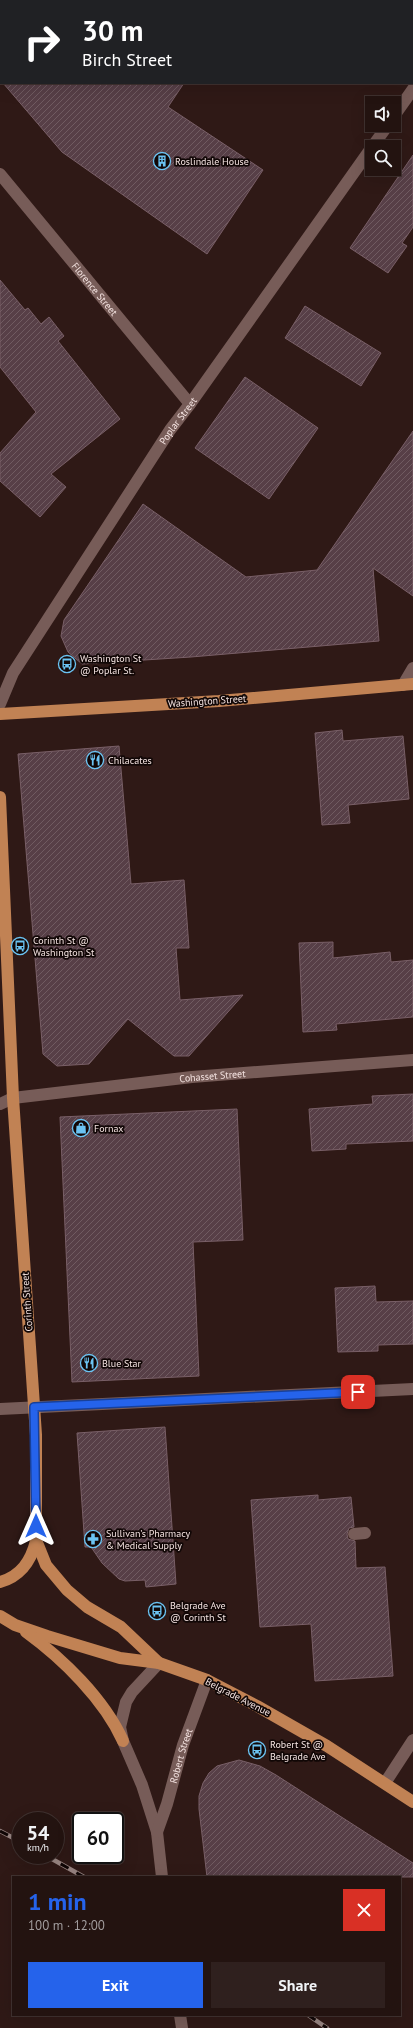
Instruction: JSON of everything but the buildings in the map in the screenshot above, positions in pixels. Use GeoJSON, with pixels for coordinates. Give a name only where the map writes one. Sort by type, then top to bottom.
{"type":"FeatureCollection","features":[{"type":"Feature","properties":{"kind":"main road","name":"Washington Street"},"geometry":{"type":"LineString","coordinates":[[0,714],[219,701],[408,685]]}},
{"type":"Feature","properties":{"kind":"main road","name":"Corinth Street"},"geometry":{"type":"LineString","coordinates":[[0,797],[13,1098],[34,1407],[36,1540],[46,1564],[67,1590],[87,1607],[121,1627],[158,1663]]}},
{"type":"Feature","properties":{"kind":"main road"},"geometry":{"type":"LineString","coordinates":[[0,1582],[16,1575],[27,1564],[33,1553],[36,1540]]}},
{"type":"Feature","properties":{"kind":"main road","name":"Belgrade Avenue"},"geometry":{"type":"LineString","coordinates":[[0,1616],[15,1625],[120,1658],[158,1663],[207,1680],[264,1710],[385,1783],[413,1802]]}},
{"type":"Feature","properties":{"kind":"main road"},"geometry":{"type":"LineString","coordinates":[[15,1625],[61,1660],[93,1694],[118,1729],[123,1741]]}},
{"type":"Feature","properties":{"kind":"street"},"geometry":{"type":"LineString","coordinates":[[401,106],[413,89]]}},
{"type":"Feature","properties":{"kind":"street","name":"Poplar Street"},"geometry":{"type":"LineString","coordinates":[[0,704],[12,673],[170,430],[365,157]]}},
{"type":"Feature","properties":{"kind":"street","name":"Florence Street"},"geometry":{"type":"LineString","coordinates":[[0,174],[190,404]]}},
{"type":"Feature","properties":{"kind":"street"},"geometry":{"type":"LineString","coordinates":[[408,685],[413,668]]}},
{"type":"Feature","properties":{"kind":"street","name":"Cohasset Street"},"geometry":{"type":"LineString","coordinates":[[0,1104],[13,1098],[192,1077],[413,1060]]}},
{"type":"Feature","properties":{"kind":"street"},"geometry":{"type":"LineString","coordinates":[[0,1408],[413,1389]]}},
{"type":"Feature","properties":{"kind":"street"},"geometry":{"type":"LineString","coordinates":[[123,1741],[120,1733],[120,1720],[126,1702],[158,1663]]}},
{"type":"Feature","properties":{"kind":"street","name":"Robert Street"},"geometry":{"type":"LineString","coordinates":[[157,1832],[167,1804],[183,1745],[207,1680]]}},
{"type":"Feature","properties":{"kind":"street"},"geometry":{"type":"LineString","coordinates":[[385,1783],[413,1740]]}},
{"type":"Feature","properties":{"kind":"street","name":"Robert Street"},"geometry":{"type":"LineString","coordinates":[[123,1741],[142,1785],[157,1832],[162,1876]]}},
{"type":"Feature","properties":{"kind":"street"},"geometry":{"type":"LineString","coordinates":[[180,2016],[182,2028]]}},
{"type":"Feature","properties":{"kind":"railway"},"geometry":{"type":"LineString","coordinates":[[0,1831],[12,1837]]}},
{"type":"Feature","properties":{"kind":"railway"},"geometry":{"type":"LineString","coordinates":[[61,1864],[82,1876]]}},
{"type":"Feature","properties":{"kind":"railway"},"geometry":{"type":"LineString","coordinates":[[309,2016],[327,2028]]}},
{"type":"Feature","properties":{"kind":"place","name":"Roslindale House"},"geometry":{"type":"Point","coordinates":[162,161]}},
{"type":"Feature","properties":{"kind":"place","name":"Washington St @ Poplar St."},"geometry":{"type":"Point","coordinates":[67,664]}},
{"type":"Feature","properties":{"kind":"place","name":"Chilacates"},"geometry":{"type":"Point","coordinates":[95,760]}},
{"type":"Feature","properties":{"kind":"place","name":"Corinth St @ Washington St"},"geometry":{"type":"Point","coordinates":[20,946]}},
{"type":"Feature","properties":{"kind":"place","name":"Fornax"},"geometry":{"type":"Point","coordinates":[81,1128]}},
{"type":"Feature","properties":{"kind":"place","name":"Blue Star"},"geometry":{"type":"Point","coordinates":[89,1363]}},
{"type":"Feature","properties":{"kind":"place","name":"Sullivan’s Pharmacy & Medical Supply"},"geometry":{"type":"Point","coordinates":[93,1539]}},
{"type":"Feature","properties":{"kind":"place","name":"Belgrade Ave @ Corinth St"},"geometry":{"type":"Point","coordinates":[157,1611]}},
{"type":"Feature","properties":{"kind":"place","name":"Robert St @ Belgrade Ave"},"geometry":{"type":"Point","coordinates":[257,1750]}},
{"type":"Feature","properties":{"kind":"route"},"geometry":{"type":"LineString","coordinates":[[36,1526],[36,1435],[34,1407],[358,1392]]}}]}
